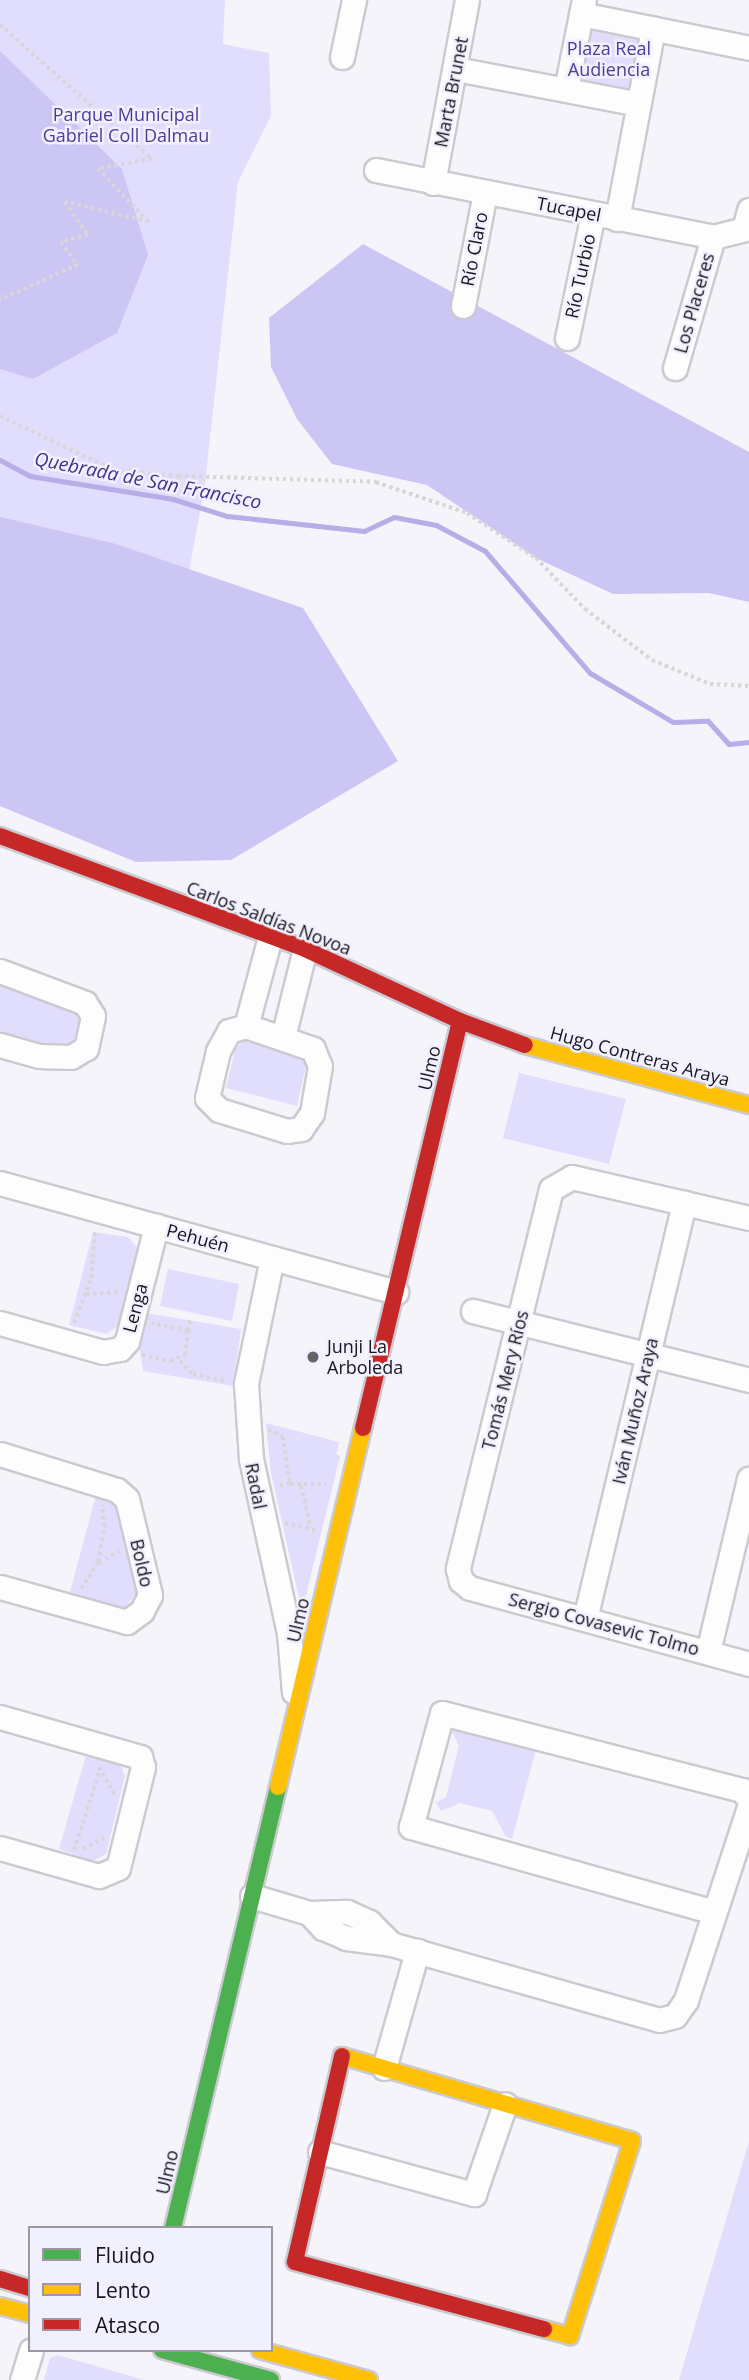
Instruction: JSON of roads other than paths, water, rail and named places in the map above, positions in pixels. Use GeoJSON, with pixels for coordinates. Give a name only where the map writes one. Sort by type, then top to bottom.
{"type":"FeatureCollection","features":[{"type":"Feature","properties":{"kind":"street"},"geometry":{"type":"LineString","coordinates":[[342,57],[354,0]]}},
{"type":"Feature","properties":{"kind":"street","name":"Marta Brunet"},"geometry":{"type":"LineString","coordinates":[[433,183],[467,0]]}},
{"type":"Feature","properties":{"kind":"street"},"geometry":{"type":"LineString","coordinates":[[566,89],[583,7],[653,28],[749,48]]}},
{"type":"Feature","properties":{"kind":"street"},"geometry":{"type":"LineString","coordinates":[[617,219],[653,28]]}},
{"type":"Feature","properties":{"kind":"street"},"geometry":{"type":"LineString","coordinates":[[456,69],[639,104]]}},
{"type":"Feature","properties":{"kind":"street","name":"Tucapel"},"geometry":{"type":"LineString","coordinates":[[376,170],[713,237],[744,229],[749,210]]}},
{"type":"Feature","properties":{"kind":"street","name":"Río Claro"},"geometry":{"type":"LineString","coordinates":[[463,306],[485,193]]}},
{"type":"Feature","properties":{"kind":"street","name":"Río Turbio"},"geometry":{"type":"LineString","coordinates":[[567,338],[593,214]]}},
{"type":"Feature","properties":{"kind":"street","name":"Los Placeres"},"geometry":{"type":"LineString","coordinates":[[675,369],[713,237]]}},
{"type":"Feature","properties":{"kind":"street","name":"Carlos Saldías Novoa"},"geometry":{"type":"LineString","coordinates":[[0,836],[305,948],[460,1021],[521,1044]]}},
{"type":"Feature","properties":{"kind":"street"},"geometry":{"type":"LineString","coordinates":[[246,1026],[270,937]]}},
{"type":"Feature","properties":{"kind":"street"},"geometry":{"type":"LineString","coordinates":[[283,1037],[305,948]]}},
{"type":"Feature","properties":{"kind":"street"},"geometry":{"type":"LineString","coordinates":[[0,971],[85,1003],[93,1016],[86,1048],[71,1057],[39,1056],[0,1045]]}},
{"type":"Feature","properties":{"kind":"street","name":"Ulmo"},"geometry":{"type":"LineString","coordinates":[[173,2226],[460,1021]]}},
{"type":"Feature","properties":{"kind":"street"},"geometry":{"type":"LineString","coordinates":[[246,1026],[313,1049],[320,1066],[312,1113],[301,1129],[288,1131],[219,1110],[207,1098],[218,1051],[229,1031],[246,1026]]}},
{"type":"Feature","properties":{"kind":"street","name":"Hugo Contreras Araya"},"geometry":{"type":"LineString","coordinates":[[521,1044],[749,1105]]}},
{"type":"Feature","properties":{"kind":"street","name":"Tomás Mery Ríos"},"geometry":{"type":"LineString","coordinates":[[461,1581],[458,1569],[551,1189],[558,1181],[572,1177],[684,1203]]}},
{"type":"Feature","properties":{"kind":"street","name":"Pehuén"},"geometry":{"type":"LineString","coordinates":[[0,1183],[396,1292]]}},
{"type":"Feature","properties":{"kind":"street"},"geometry":{"type":"LineString","coordinates":[[684,1203],[749,1218]]}},
{"type":"Feature","properties":{"kind":"street","name":"Iván Muñoz Araya"},"geometry":{"type":"LineString","coordinates":[[585,1619],[684,1203]]}},
{"type":"Feature","properties":{"kind":"street","name":"Lenga"},"geometry":{"type":"LineString","coordinates":[[0,1323],[103,1352],[120,1349],[132,1321],[156,1226]]}},
{"type":"Feature","properties":{"kind":"street","name":"Radal"},"geometry":{"type":"LineString","coordinates":[[272,1258],[246,1384],[249,1434],[257,1491],[289,1633],[296,1713]]}},
{"type":"Feature","properties":{"kind":"street"},"geometry":{"type":"LineString","coordinates":[[473,1311],[749,1380]]}},
{"type":"Feature","properties":{"kind":"street","name":"Boldo"},"geometry":{"type":"LineString","coordinates":[[0,1454],[99,1482],[127,1499],[150,1595],[142,1612],[127,1622],[0,1587]]}},
{"type":"Feature","properties":{"kind":"street"},"geometry":{"type":"LineString","coordinates":[[708,1652],[749,1479]]}},
{"type":"Feature","properties":{"kind":"street","name":"Sergio Covasevic Tolmo"},"geometry":{"type":"LineString","coordinates":[[461,1581],[470,1588],[749,1664]]}},
{"type":"Feature","properties":{"kind":"street"},"geometry":{"type":"LineString","coordinates":[[714,1912],[411,1826],[442,1713],[742,1790],[749,1799]]}},
{"type":"Feature","properties":{"kind":"street"},"geometry":{"type":"LineString","coordinates":[[0,1717],[140,1757],[143,1767],[118,1868],[99,1876],[0,1847]]}},
{"type":"Feature","properties":{"kind":"street"},"geometry":{"type":"LineString","coordinates":[[252,1896],[309,1913],[347,1912],[369,1922],[391,1944],[659,2020],[675,2016],[686,2000],[749,1807]]}},
{"type":"Feature","properties":{"kind":"street"},"geometry":{"type":"LineString","coordinates":[[384,2068],[417,1951]]}},
{"type":"Feature","properties":{"kind":"street"},"geometry":{"type":"LineString","coordinates":[[342,2056],[384,2068],[632,2141],[570,2336],[295,2262],[342,2056]]}},
{"type":"Feature","properties":{"kind":"street"},"geometry":{"type":"LineString","coordinates":[[320,2152],[474,2194],[505,2104]]}},
{"type":"Feature","properties":{"kind":"street"},"geometry":{"type":"LineString","coordinates":[[0,2279],[28,2286]]}},
{"type":"Feature","properties":{"kind":"street"},"geometry":{"type":"LineString","coordinates":[[0,2306],[28,2313]]}},
{"type":"Feature","properties":{"kind":"street"},"geometry":{"type":"LineString","coordinates":[[22,2380],[30,2352]]}},
{"type":"Feature","properties":{"kind":"street"},"geometry":{"type":"LineString","coordinates":[[169,2352],[271,2380]]}},
{"type":"Feature","properties":{"kind":"street"},"geometry":{"type":"LineString","coordinates":[[267,2352],[369,2380]]}},
{"type":"Feature","properties":{"kind":"street"},"geometry":{"type":"LineString","coordinates":[[286,2357],[303,2380]]}},
{"type":"Feature","properties":{"kind":"waterway","name":"Quebrada de San Francisco"},"geometry":{"type":"LineString","coordinates":[[0,460],[30,476],[173,499],[227,516],[364,531],[394,517],[436,525],[485,551],[590,673],[673,722],[708,721],[729,744],[749,742]]}},
{"type":"Feature","properties":{"kind":"place","name":"Junji La Arboleda"},"geometry":{"type":"Point","coordinates":[313,1357]}},
{"type":"Feature","properties":{"kind":"park label","name":"Plaza Real Audiencia"},"geometry":{"type":"Point","coordinates":[609,59]}},
{"type":"Feature","properties":{"kind":"park label","name":"Parque Municipal Gabriel Coll Dalmau"},"geometry":{"type":"Point","coordinates":[126,125]}}]}
